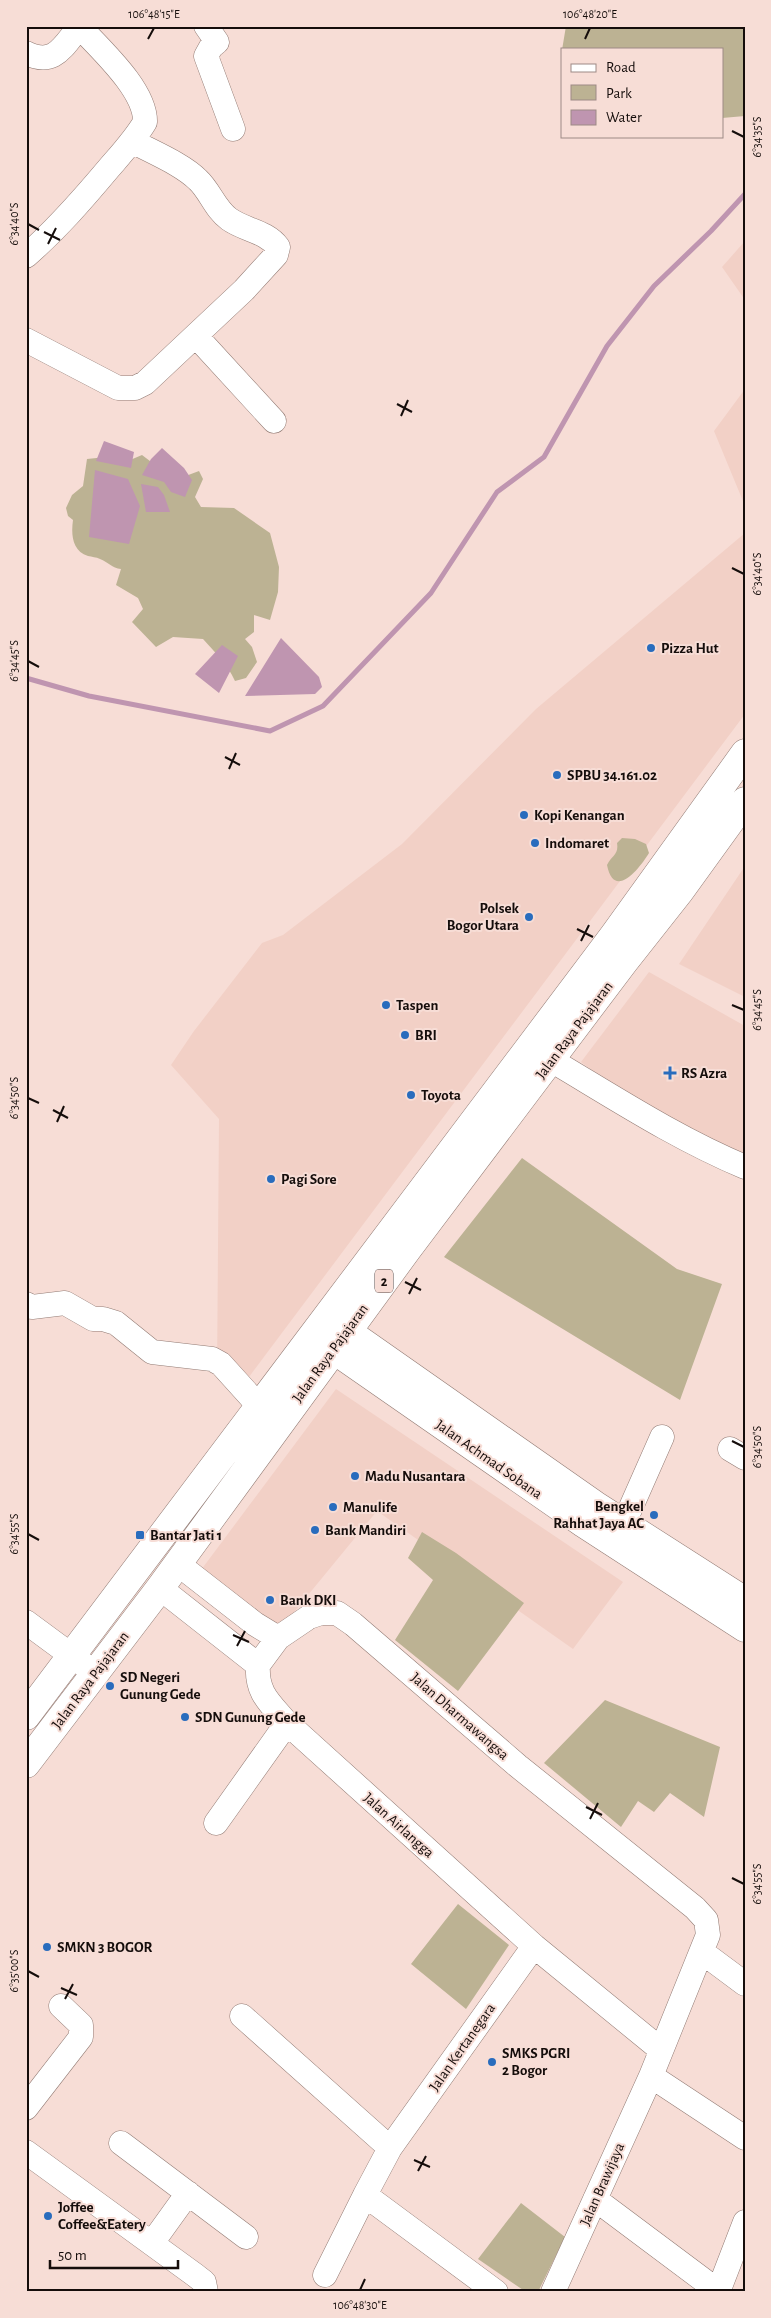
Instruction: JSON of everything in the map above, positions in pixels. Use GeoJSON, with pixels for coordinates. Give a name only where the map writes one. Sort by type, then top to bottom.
{"type":"FeatureCollection","features":[{"type":"Feature","properties":{"kind":"main road","name":"Jalan Raya Pajajaran"},"geometry":{"type":"LineString","coordinates":[[26,1764],[178,1564],[330,1333],[745,753]]}},
{"type":"Feature","properties":{"kind":"main road","name":"Jalan Raya Pajajaran"},"geometry":{"type":"LineString","coordinates":[[26,1716],[258,1405],[330,1333],[551,1060],[624,962],[680,892],[745,801]]}},
{"type":"Feature","properties":{"kind":"main road","name":"Jalan Achmad Sobana"},"geometry":{"type":"LineString","coordinates":[[330,1333],[589,1514],[745,1628]]}},
{"type":"Feature","properties":{"kind":"main road","name":"Jalan Achmad Sobana"},"geometry":{"type":"LineString","coordinates":[[589,1514],[624,1523],[745,1601]]}},
{"type":"Feature","properties":{"kind":"street"},"geometry":{"type":"LineString","coordinates":[[26,53],[36,58],[46,59],[56,55],[79,26],[115,65],[142,104],[145,122],[132,141],[64,221],[26,256]]}},
{"type":"Feature","properties":{"kind":"street"},"geometry":{"type":"LineString","coordinates":[[206,26],[218,42],[211,47],[206,56],[233,129]]}},
{"type":"Feature","properties":{"kind":"street"},"geometry":{"type":"LineString","coordinates":[[26,340],[118,388],[127,390],[145,383],[196,336],[276,255],[278,247],[272,239],[241,227],[226,217],[210,199],[199,180],[132,141]]}},
{"type":"Feature","properties":{"kind":"street"},"geometry":{"type":"LineString","coordinates":[[196,336],[274,421]]}},
{"type":"Feature","properties":{"kind":"street"},"geometry":{"type":"LineString","coordinates":[[551,1060],[664,1128],[710,1152],[745,1167]]}},
{"type":"Feature","properties":{"kind":"street"},"geometry":{"type":"LineString","coordinates":[[26,1304],[32,1307],[65,1303],[93,1319],[103,1319],[116,1323],[152,1352],[212,1359],[221,1364],[258,1405]]}},
{"type":"Feature","properties":{"kind":"street"},"geometry":{"type":"LineString","coordinates":[[624,1523],[662,1437]]}},
{"type":"Feature","properties":{"kind":"street"},"geometry":{"type":"LineString","coordinates":[[178,1564],[255,1624],[278,1638]]}},
{"type":"Feature","properties":{"kind":"street"},"geometry":{"type":"LineString","coordinates":[[160,1588],[258,1665]]}},
{"type":"Feature","properties":{"kind":"street"},"geometry":{"type":"LineString","coordinates":[[207,1624],[222,1597]]}},
{"type":"Feature","properties":{"kind":"street","name":"Jalan Dharmawangsa"},"geometry":{"type":"LineString","coordinates":[[258,1665],[278,1638],[309,1617],[321,1612],[337,1613],[353,1624],[518,1766],[696,1908],[706,1920],[708,1935],[702,1952]]}},
{"type":"Feature","properties":{"kind":"street"},"geometry":{"type":"LineString","coordinates":[[26,1622],[96,1673]]}},
{"type":"Feature","properties":{"kind":"street","name":"Jalan Airlangga"},"geometry":{"type":"LineString","coordinates":[[258,1665],[258,1683],[261,1692],[287,1723],[534,1946],[660,2049]]}},
{"type":"Feature","properties":{"kind":"street"},"geometry":{"type":"LineString","coordinates":[[216,1823],[287,1723]]}},
{"type":"Feature","properties":{"kind":"street","name":"Jalan Kertanegara"},"geometry":{"type":"LineString","coordinates":[[325,2275],[390,2148],[534,1946]]}},
{"type":"Feature","properties":{"kind":"street"},"geometry":{"type":"LineString","coordinates":[[702,1952],[745,1984]]}},
{"type":"Feature","properties":{"kind":"street","name":"Jalan Brawijaya"},"geometry":{"type":"LineString","coordinates":[[553,2292],[651,2076],[660,2049],[679,2010],[702,1952]]}},
{"type":"Feature","properties":{"kind":"street"},"geometry":{"type":"LineString","coordinates":[[26,2108],[81,2036],[81,2025],[61,2006]]}},
{"type":"Feature","properties":{"kind":"street"},"geometry":{"type":"LineString","coordinates":[[242,2016],[390,2148]]}},
{"type":"Feature","properties":{"kind":"street"},"geometry":{"type":"LineString","coordinates":[[651,2076],[745,2138]]}},
{"type":"Feature","properties":{"kind":"street"},"geometry":{"type":"LineString","coordinates":[[121,2142],[246,2238]]}},
{"type":"Feature","properties":{"kind":"street"},"geometry":{"type":"LineString","coordinates":[[26,2152],[204,2282],[206,2292]]}},
{"type":"Feature","properties":{"kind":"street"},"geometry":{"type":"LineString","coordinates":[[152,2243],[188,2193]]}},
{"type":"Feature","properties":{"kind":"street"},"geometry":{"type":"LineString","coordinates":[[365,2196],[496,2292]]}},
{"type":"Feature","properties":{"kind":"street"},"geometry":{"type":"LineString","coordinates":[[595,2199],[718,2291],[745,2222]]}},
{"type":"Feature","properties":{"kind":"shaded area"},"geometry":{"type":"Polygon","coordinates":[[[745,241],[745,300],[722,267],[745,241]]]}},
{"type":"Feature","properties":{"kind":"shaded area"},"geometry":{"type":"Polygon","coordinates":[[[745,389],[745,506],[714,431],[745,389]]]}},
{"type":"Feature","properties":{"kind":"shaded area"},"geometry":{"type":"Polygon","coordinates":[[[745,533],[745,714],[243,1385],[217,1375],[219,1119],[171,1065],[194,1031],[262,943],[283,935],[402,844],[536,709],[745,533]]]}},
{"type":"Feature","properties":{"kind":"shaded area"},"geometry":{"type":"Polygon","coordinates":[[[745,866],[745,997],[679,964],[745,866]]]}},
{"type":"Feature","properties":{"kind":"shaded area","name":"RS Azra"},"geometry":{"type":"Polygon","coordinates":[[[649,972],[745,1026],[745,1157],[673,1130],[581,1062],[649,972]]]}},
{"type":"Feature","properties":{"kind":"shaded area"},"geometry":{"type":"Polygon","coordinates":[[[336,1389],[623,1582],[573,1649],[377,1511],[281,1628],[201,1570],[336,1389]]]}},
{"type":"Feature","properties":{"kind":"green space"},"geometry":{"type":"Polygon","coordinates":[[[566,26],[745,26],[745,116],[724,118],[724,48],[562,48],[566,26]]]}},
{"type":"Feature","properties":{"kind":"green space"},"geometry":{"type":"Polygon","coordinates":[[[142,455],[175,480],[199,471],[203,479],[195,497],[201,507],[234,508],[270,533],[279,567],[278,592],[270,620],[254,615],[254,632],[245,639],[252,647],[257,662],[246,678],[235,681],[225,664],[203,639],[173,637],[156,647],[132,622],[143,609],[138,598],[116,585],[121,569],[98,558],[83,554],[76,546],[72,531],[73,520],[68,516],[66,508],[72,495],[83,486],[87,459],[106,457],[123,463],[142,455]]]}},
{"type":"Feature","properties":{"kind":"green space"},"geometry":{"type":"Polygon","coordinates":[[[622,838],[635,839],[646,844],[649,853],[634,873],[621,881],[615,880],[610,875],[607,865],[616,853],[617,843],[622,838]]]}},
{"type":"Feature","properties":{"kind":"green space"},"geometry":{"type":"Polygon","coordinates":[[[522,1158],[677,1269],[722,1284],[680,1400],[444,1257],[522,1158]]]}},
{"type":"Feature","properties":{"kind":"green space"},"geometry":{"type":"Polygon","coordinates":[[[422,1532],[456,1553],[524,1603],[458,1691],[395,1640],[433,1580],[408,1558],[422,1532]]]}},
{"type":"Feature","properties":{"kind":"green space"},"geometry":{"type":"Polygon","coordinates":[[[605,1700],[720,1747],[704,1817],[670,1793],[654,1812],[638,1801],[621,1827],[544,1763],[605,1700]]]}},
{"type":"Feature","properties":{"kind":"green space"},"geometry":{"type":"Polygon","coordinates":[[[458,1904],[509,1945],[466,2009],[411,1964],[458,1904]]]}},
{"type":"Feature","properties":{"kind":"green space"},"geometry":{"type":"Polygon","coordinates":[[[521,2203],[565,2237],[538,2292],[526,2292],[478,2259],[521,2203]]]}},
{"type":"Feature","properties":{"kind":"water"},"geometry":{"type":"Polygon","coordinates":[[[104,441],[134,452],[131,468],[96,461],[104,441]]]}},
{"type":"Feature","properties":{"kind":"water"},"geometry":{"type":"Polygon","coordinates":[[[162,448],[184,468],[192,480],[185,497],[171,492],[164,482],[142,475],[151,459],[162,448]]]}},
{"type":"Feature","properties":{"kind":"water"},"geometry":{"type":"Polygon","coordinates":[[[95,470],[128,479],[140,506],[129,544],[89,537],[95,470]]]}},
{"type":"Feature","properties":{"kind":"water"},"geometry":{"type":"Polygon","coordinates":[[[141,484],[158,487],[164,495],[170,512],[146,512],[141,484]]]}},
{"type":"Feature","properties":{"kind":"water"},"geometry":{"type":"Polygon","coordinates":[[[281,638],[319,677],[322,687],[315,694],[245,696],[281,638]]]}},
{"type":"Feature","properties":{"kind":"water"},"geometry":{"type":"Polygon","coordinates":[[[222,645],[238,656],[219,693],[195,674],[222,645]]]}},
{"type":"Feature","properties":{"kind":"waterway"},"geometry":{"type":"LineString","coordinates":[[26,678],[89,696],[270,731],[323,706],[431,593],[497,492],[544,457],[607,346],[654,286],[711,231],[745,194]]}},
{"type":"Feature","properties":{"kind":"place","name":"Pizza Hut"},"geometry":{"type":"Point","coordinates":[651,648]}},
{"type":"Feature","properties":{"kind":"place","name":"SPBU 34.161.02"},"geometry":{"type":"Point","coordinates":[557,775]}},
{"type":"Feature","properties":{"kind":"place","name":"Kopi Kenangan"},"geometry":{"type":"Point","coordinates":[524,815]}},
{"type":"Feature","properties":{"kind":"place","name":"Indomaret"},"geometry":{"type":"Point","coordinates":[535,843]}},
{"type":"Feature","properties":{"kind":"place","name":"Polsek Bogor Utara"},"geometry":{"type":"Point","coordinates":[529,917]}},
{"type":"Feature","properties":{"kind":"place","name":"Taspen"},"geometry":{"type":"Point","coordinates":[386,1005]}},
{"type":"Feature","properties":{"kind":"place","name":"BRI"},"geometry":{"type":"Point","coordinates":[405,1035]}},
{"type":"Feature","properties":{"kind":"place","name":"RS Azra"},"geometry":{"type":"Point","coordinates":[670,1073]}},
{"type":"Feature","properties":{"kind":"place","name":"Toyota"},"geometry":{"type":"Point","coordinates":[411,1095]}},
{"type":"Feature","properties":{"kind":"place","name":"Pagi Sore"},"geometry":{"type":"Point","coordinates":[271,1179]}},
{"type":"Feature","properties":{"kind":"place","name":"Madu Nusantara"},"geometry":{"type":"Point","coordinates":[355,1476]}},
{"type":"Feature","properties":{"kind":"place","name":"Manulife"},"geometry":{"type":"Point","coordinates":[333,1507]}},
{"type":"Feature","properties":{"kind":"place","name":"Bengkel Rahhat Jaya AC"},"geometry":{"type":"Point","coordinates":[654,1515]}},
{"type":"Feature","properties":{"kind":"place","name":"Bank Mandiri"},"geometry":{"type":"Point","coordinates":[315,1530]}},
{"type":"Feature","properties":{"kind":"place","name":"Bantar Jati 1"},"geometry":{"type":"Point","coordinates":[140,1535]}},
{"type":"Feature","properties":{"kind":"place","name":"Bank DKI"},"geometry":{"type":"Point","coordinates":[270,1600]}},
{"type":"Feature","properties":{"kind":"place","name":"SD Negeri Gunung Gede"},"geometry":{"type":"Point","coordinates":[110,1686]}},
{"type":"Feature","properties":{"kind":"place","name":"SDN Gunung Gede"},"geometry":{"type":"Point","coordinates":[185,1717]}},
{"type":"Feature","properties":{"kind":"place","name":"SMKN 3 BOGOR"},"geometry":{"type":"Point","coordinates":[47,1947]}},
{"type":"Feature","properties":{"kind":"place","name":"SMKS PGRI 2 Bogor"},"geometry":{"type":"Point","coordinates":[492,2062]}},
{"type":"Feature","properties":{"kind":"place","name":"Joffee Coffee&Eatery"},"geometry":{"type":"Point","coordinates":[48,2216]}}]}
